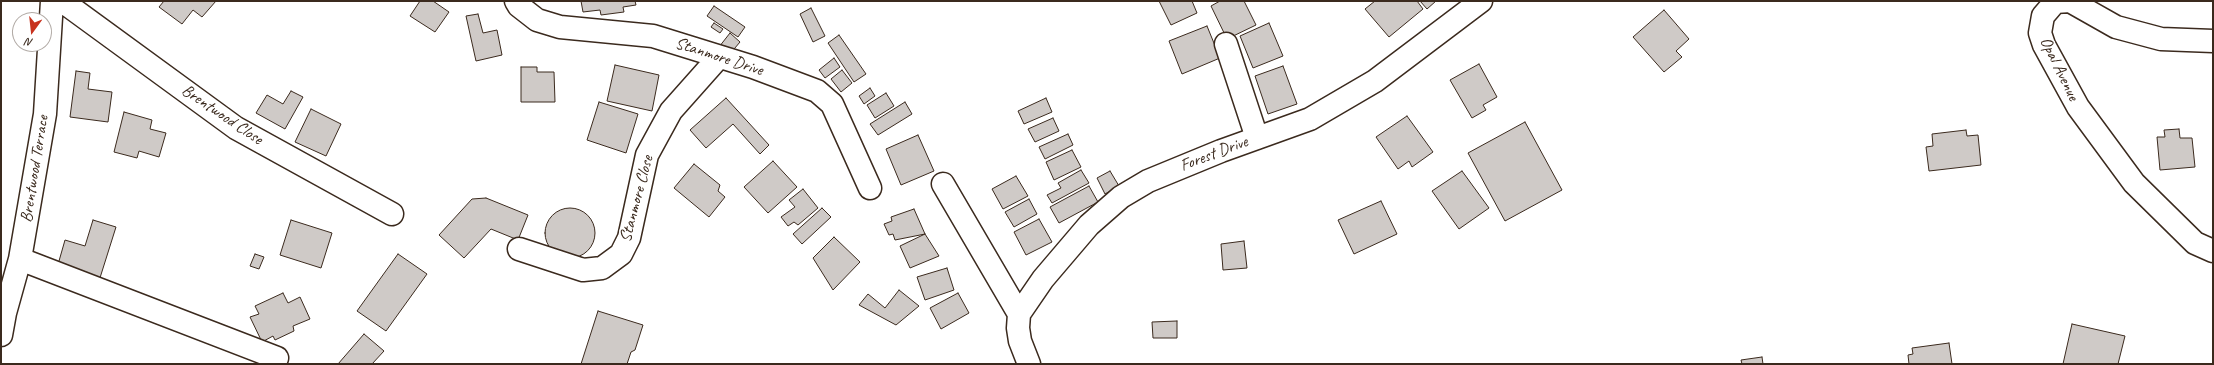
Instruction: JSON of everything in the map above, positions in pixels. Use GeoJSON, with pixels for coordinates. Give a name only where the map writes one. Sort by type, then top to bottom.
{"type":"FeatureCollection","features":[{"type":"Feature","properties":{"kind":"street","name":"Brentwood Terrace"},"geometry":{"type":"LineString","coordinates":[[1,335],[5,313],[20,259],[44,114],[52,1]]}},
{"type":"Feature","properties":{"kind":"street","name":"Brentwood Close"},"geometry":{"type":"LineString","coordinates":[[62,1],[236,128],[392,214]]}},
{"type":"Feature","properties":{"kind":"street","name":"Stanmore Drive"},"geometry":{"type":"LineString","coordinates":[[516,1],[519,6],[537,20],[560,27],[653,36],[753,67],[817,91],[832,104],[870,188]]}},
{"type":"Feature","properties":{"kind":"street","name":"Forest Drive"},"geometry":{"type":"LineString","coordinates":[[1019,314],[1043,279],[1089,224],[1121,197],[1148,181],[1310,119],[1375,81],[1482,1]]}},
{"type":"Feature","properties":{"kind":"street","name":"Opal Avenue"},"geometry":{"type":"LineString","coordinates":[[2213,41],[2161,39],[2116,27],[2070,1],[2056,2],[2043,16],[2040,33],[2044,45],[2078,107],[2134,183],[2195,243],[2213,251]]}},
{"type":"Feature","properties":{"kind":"street"},"geometry":{"type":"LineString","coordinates":[[1226,44],[1257,138]]}},
{"type":"Feature","properties":{"kind":"street","name":"Stanmore Close"},"geometry":{"type":"LineString","coordinates":[[519,249],[583,270],[602,268],[621,254],[629,238],[647,155],[671,111],[719,57]]}},
{"type":"Feature","properties":{"kind":"street"},"geometry":{"type":"LineString","coordinates":[[943,184],[1019,314],[1018,328],[1020,341],[1029,364]]}},
{"type":"Feature","properties":{"kind":"street"},"geometry":{"type":"LineString","coordinates":[[20,259],[277,358]]}},
{"type":"Feature","properties":{"kind":"building"},"geometry":{"type":"Polygon","coordinates":[[[164,1],[216,1],[202,17],[193,10],[182,24],[159,7],[164,1]]]}},
{"type":"Feature","properties":{"kind":"building"},"geometry":{"type":"Polygon","coordinates":[[[420,1],[433,1],[449,12],[435,32],[410,16],[420,1]]]}},
{"type":"Feature","properties":{"kind":"building"},"geometry":{"type":"Polygon","coordinates":[[[581,1],[635,1],[636,5],[623,7],[624,12],[601,15],[600,10],[583,12],[581,1]]]}},
{"type":"Feature","properties":{"kind":"building"},"geometry":{"type":"Polygon","coordinates":[[[1159,1],[1192,1],[1197,13],[1171,25],[1159,1]]]}},
{"type":"Feature","properties":{"kind":"building"},"geometry":{"type":"Polygon","coordinates":[[[1220,1],[1244,1],[1256,25],[1227,39],[1211,6],[1220,1]]]}},
{"type":"Feature","properties":{"kind":"building"},"geometry":{"type":"Polygon","coordinates":[[[1375,1],[1417,1],[1423,9],[1389,37],[1365,9],[1375,1]]]}},
{"type":"Feature","properties":{"kind":"building"},"geometry":{"type":"Polygon","coordinates":[[[1420,1],[1436,1],[1427,9],[1420,1]]]}},
{"type":"Feature","properties":{"kind":"building"},"geometry":{"type":"Polygon","coordinates":[[[714,6],[745,27],[738,37],[707,16],[714,6]]]}},
{"type":"Feature","properties":{"kind":"building"},"geometry":{"type":"Polygon","coordinates":[[[811,8],[825,36],[813,42],[800,14],[811,8]]]}},
{"type":"Feature","properties":{"kind":"building"},"geometry":{"type":"Polygon","coordinates":[[[1664,10],[1689,39],[1676,51],[1682,57],[1664,72],[1633,37],[1664,10]]]}},
{"type":"Feature","properties":{"kind":"building"},"geometry":{"type":"Polygon","coordinates":[[[478,14],[483,33],[497,30],[502,55],[476,61],[466,16],[478,14]]]}},
{"type":"Feature","properties":{"kind":"building"},"geometry":{"type":"Polygon","coordinates":[[[714,23],[723,29],[720,33],[711,27],[714,23]]]}},
{"type":"Feature","properties":{"kind":"building"},"geometry":{"type":"Polygon","coordinates":[[[1269,23],[1283,56],[1253,68],[1240,36],[1269,23]]]}},
{"type":"Feature","properties":{"kind":"building"},"geometry":{"type":"Polygon","coordinates":[[[1207,26],[1220,58],[1182,74],[1169,41],[1207,26]]]}},
{"type":"Feature","properties":{"kind":"building"},"geometry":{"type":"Polygon","coordinates":[[[730,33],[740,42],[729,55],[719,47],[730,33]]]}},
{"type":"Feature","properties":{"kind":"building"},"geometry":{"type":"Polygon","coordinates":[[[839,35],[866,74],[854,82],[828,43],[839,35]]]}},
{"type":"Feature","properties":{"kind":"building"},"geometry":{"type":"Polygon","coordinates":[[[834,58],[840,67],[825,78],[819,70],[834,58]]]}},
{"type":"Feature","properties":{"kind":"building"},"geometry":{"type":"Polygon","coordinates":[[[1479,64],[1497,97],[1483,105],[1486,110],[1472,118],[1450,80],[1479,64]]]}},
{"type":"Feature","properties":{"kind":"building"},"geometry":{"type":"Polygon","coordinates":[[[615,65],[659,75],[652,111],[607,101],[615,65]]]}},
{"type":"Feature","properties":{"kind":"building"},"geometry":{"type":"Polygon","coordinates":[[[1283,66],[1297,104],[1268,114],[1255,76],[1283,66]]]}},
{"type":"Feature","properties":{"kind":"building"},"geometry":{"type":"Polygon","coordinates":[[[521,67],[537,67],[537,72],[554,72],[555,102],[521,102],[521,67]]]}},
{"type":"Feature","properties":{"kind":"building"},"geometry":{"type":"Polygon","coordinates":[[[842,70],[852,83],[841,92],[831,79],[842,70]]]}},
{"type":"Feature","properties":{"kind":"building"},"geometry":{"type":"Polygon","coordinates":[[[76,71],[90,73],[88,89],[112,92],[108,122],[70,117],[76,71]]]}},
{"type":"Feature","properties":{"kind":"building"},"geometry":{"type":"Polygon","coordinates":[[[870,88],[875,96],[864,104],[859,96],[870,88]]]}},
{"type":"Feature","properties":{"kind":"building"},"geometry":{"type":"Polygon","coordinates":[[[291,91],[303,97],[285,129],[256,113],[267,95],[283,104],[291,91]]]}},
{"type":"Feature","properties":{"kind":"building"},"geometry":{"type":"Polygon","coordinates":[[[886,93],[894,106],[875,118],[867,105],[886,93]]]}},
{"type":"Feature","properties":{"kind":"building"},"geometry":{"type":"Polygon","coordinates":[[[726,98],[769,145],[760,154],[733,124],[706,148],[690,130],[726,98]]]}},
{"type":"Feature","properties":{"kind":"building"},"geometry":{"type":"Polygon","coordinates":[[[1046,98],[1052,112],[1024,124],[1018,111],[1046,98]]]}},
{"type":"Feature","properties":{"kind":"building"},"geometry":{"type":"Polygon","coordinates":[[[599,102],[638,114],[626,153],[587,140],[599,102]]]}},
{"type":"Feature","properties":{"kind":"building"},"geometry":{"type":"Polygon","coordinates":[[[905,102],[912,114],[878,135],[870,124],[905,102]]]}},
{"type":"Feature","properties":{"kind":"building"},"geometry":{"type":"Polygon","coordinates":[[[311,109],[341,124],[326,156],[295,142],[311,109]]]}},
{"type":"Feature","properties":{"kind":"building"},"geometry":{"type":"Polygon","coordinates":[[[124,112],[152,120],[150,129],[166,133],[159,157],[139,151],[137,158],[114,152],[124,112]]]}},
{"type":"Feature","properties":{"kind":"building"},"geometry":{"type":"Polygon","coordinates":[[[1407,116],[1433,152],[1412,167],[1409,161],[1398,169],[1376,137],[1407,116]]]}},
{"type":"Feature","properties":{"kind":"building"},"geometry":{"type":"Polygon","coordinates":[[[1053,118],[1059,131],[1035,142],[1028,129],[1053,118]]]}},
{"type":"Feature","properties":{"kind":"building"},"geometry":{"type":"Polygon","coordinates":[[[1525,122],[1562,190],[1505,221],[1468,153],[1525,122]]]}},
{"type":"Feature","properties":{"kind":"building"},"geometry":{"type":"Polygon","coordinates":[[[2179,129],[2180,138],[2192,138],[2195,167],[2160,170],[2157,137],[2165,137],[2164,130],[2179,129]]]}},
{"type":"Feature","properties":{"kind":"building"},"geometry":{"type":"Polygon","coordinates":[[[1966,130],[1967,136],[1978,135],[1981,165],[1929,171],[1926,147],[1933,146],[1932,134],[1966,130]]]}},
{"type":"Feature","properties":{"kind":"building"},"geometry":{"type":"Polygon","coordinates":[[[1068,134],[1073,145],[1045,159],[1039,147],[1068,134]]]}},
{"type":"Feature","properties":{"kind":"building"},"geometry":{"type":"Polygon","coordinates":[[[918,135],[934,171],[901,185],[886,149],[918,135]]]}},
{"type":"Feature","properties":{"kind":"building"},"geometry":{"type":"Polygon","coordinates":[[[1072,150],[1081,167],[1054,180],[1046,162],[1072,150]]]}},
{"type":"Feature","properties":{"kind":"building"},"geometry":{"type":"Polygon","coordinates":[[[773,161],[797,187],[768,213],[744,187],[773,161]]]}},
{"type":"Feature","properties":{"kind":"building"},"geometry":{"type":"Polygon","coordinates":[[[694,164],[720,185],[718,191],[725,197],[709,217],[674,188],[694,164]]]}},
{"type":"Feature","properties":{"kind":"building"},"geometry":{"type":"Polygon","coordinates":[[[1081,170],[1089,183],[1052,203],[1047,195],[1061,188],[1058,183],[1081,170]]]}},
{"type":"Feature","properties":{"kind":"building"},"geometry":{"type":"Polygon","coordinates":[[[1110,171],[1119,186],[1105,194],[1097,178],[1110,171]]]}},
{"type":"Feature","properties":{"kind":"building"},"geometry":{"type":"Polygon","coordinates":[[[1462,171],[1489,208],[1459,229],[1432,191],[1462,171]]]}},
{"type":"Feature","properties":{"kind":"building"},"geometry":{"type":"Polygon","coordinates":[[[1016,176],[1028,196],[1003,209],[992,189],[1016,176]]]}},
{"type":"Feature","properties":{"kind":"building"},"geometry":{"type":"Polygon","coordinates":[[[1089,186],[1098,202],[1059,223],[1050,207],[1089,186]]]}},
{"type":"Feature","properties":{"kind":"building"},"geometry":{"type":"Polygon","coordinates":[[[803,189],[818,208],[798,225],[794,222],[788,226],[781,217],[795,207],[789,200],[803,189]]]}},
{"type":"Feature","properties":{"kind":"building"},"geometry":{"type":"Polygon","coordinates":[[[486,198],[528,215],[518,240],[491,229],[464,258],[439,235],[472,199],[486,198]]]}},
{"type":"Feature","properties":{"kind":"building"},"geometry":{"type":"Polygon","coordinates":[[[1029,199],[1037,214],[1014,227],[1005,212],[1029,199]]]}},
{"type":"Feature","properties":{"kind":"building"},"geometry":{"type":"Polygon","coordinates":[[[1381,201],[1397,234],[1354,254],[1338,220],[1381,201]]]}},
{"type":"Feature","properties":{"kind":"building"},"geometry":{"type":"Polygon","coordinates":[[[565,208],[575,208],[588,215],[595,228],[595,238],[588,251],[575,258],[565,258],[556,254],[549,247],[545,238],[545,228],[549,219],[556,212],[565,208]]]}},
{"type":"Feature","properties":{"kind":"building"},"geometry":{"type":"Polygon","coordinates":[[[822,208],[831,217],[802,244],[793,234],[822,208]]]}},
{"type":"Feature","properties":{"kind":"building"},"geometry":{"type":"Polygon","coordinates":[[[914,209],[925,234],[895,240],[893,234],[889,235],[884,224],[892,221],[891,217],[914,209]]]}},
{"type":"Feature","properties":{"kind":"building"},"geometry":{"type":"Polygon","coordinates":[[[1039,219],[1052,242],[1026,255],[1014,232],[1039,219]]]}},
{"type":"Feature","properties":{"kind":"building"},"geometry":{"type":"Polygon","coordinates":[[[93,220],[116,227],[99,281],[57,268],[65,240],[85,246],[93,220]]]}},
{"type":"Feature","properties":{"kind":"building"},"geometry":{"type":"Polygon","coordinates":[[[291,220],[332,233],[321,268],[280,255],[291,220]]]}},
{"type":"Feature","properties":{"kind":"building"},"geometry":{"type":"Polygon","coordinates":[[[925,234],[939,256],[910,268],[900,246],[925,234]]]}},
{"type":"Feature","properties":{"kind":"building"},"geometry":{"type":"Polygon","coordinates":[[[834,237],[860,262],[833,290],[813,258],[834,237]]]}},
{"type":"Feature","properties":{"kind":"building"},"geometry":{"type":"Polygon","coordinates":[[[1244,241],[1247,268],[1223,270],[1221,244],[1244,241]]]}},
{"type":"Feature","properties":{"kind":"building"},"geometry":{"type":"Polygon","coordinates":[[[255,254],[264,257],[259,269],[250,266],[255,254]]]}},
{"type":"Feature","properties":{"kind":"building"},"geometry":{"type":"Polygon","coordinates":[[[398,254],[427,274],[386,331],[357,311],[398,254]]]}},
{"type":"Feature","properties":{"kind":"building"},"geometry":{"type":"Polygon","coordinates":[[[947,268],[954,290],[925,300],[917,277],[947,268]]]}},
{"type":"Feature","properties":{"kind":"building"},"geometry":{"type":"Polygon","coordinates":[[[899,290],[919,306],[896,325],[859,305],[868,294],[885,308],[899,290]]]}},
{"type":"Feature","properties":{"kind":"building"},"geometry":{"type":"Polygon","coordinates":[[[283,293],[288,303],[300,297],[310,319],[293,326],[294,331],[275,340],[273,336],[262,342],[250,317],[259,314],[255,306],[283,293]]]}},
{"type":"Feature","properties":{"kind":"building"},"geometry":{"type":"Polygon","coordinates":[[[958,293],[969,313],[941,329],[930,308],[958,293]]]}},
{"type":"Feature","properties":{"kind":"building"},"geometry":{"type":"Polygon","coordinates":[[[598,311],[643,325],[635,350],[631,352],[627,364],[581,364],[598,311]]]}},
{"type":"Feature","properties":{"kind":"building"},"geometry":{"type":"Polygon","coordinates":[[[1177,321],[1177,338],[1153,338],[1152,322],[1177,321]]]}},
{"type":"Feature","properties":{"kind":"building"},"geometry":{"type":"Polygon","coordinates":[[[2072,324],[2125,336],[2118,364],[2063,364],[2072,324]]]}},
{"type":"Feature","properties":{"kind":"building"},"geometry":{"type":"Polygon","coordinates":[[[364,334],[384,351],[372,364],[338,364],[364,334]]]}},
{"type":"Feature","properties":{"kind":"building"},"geometry":{"type":"Polygon","coordinates":[[[1949,343],[1952,364],[1909,364],[1908,355],[1913,354],[1912,348],[1949,343]]]}},
{"type":"Feature","properties":{"kind":"building"},"geometry":{"type":"Polygon","coordinates":[[[1762,357],[1763,364],[1742,364],[1741,360],[1762,357]]]}}]}
